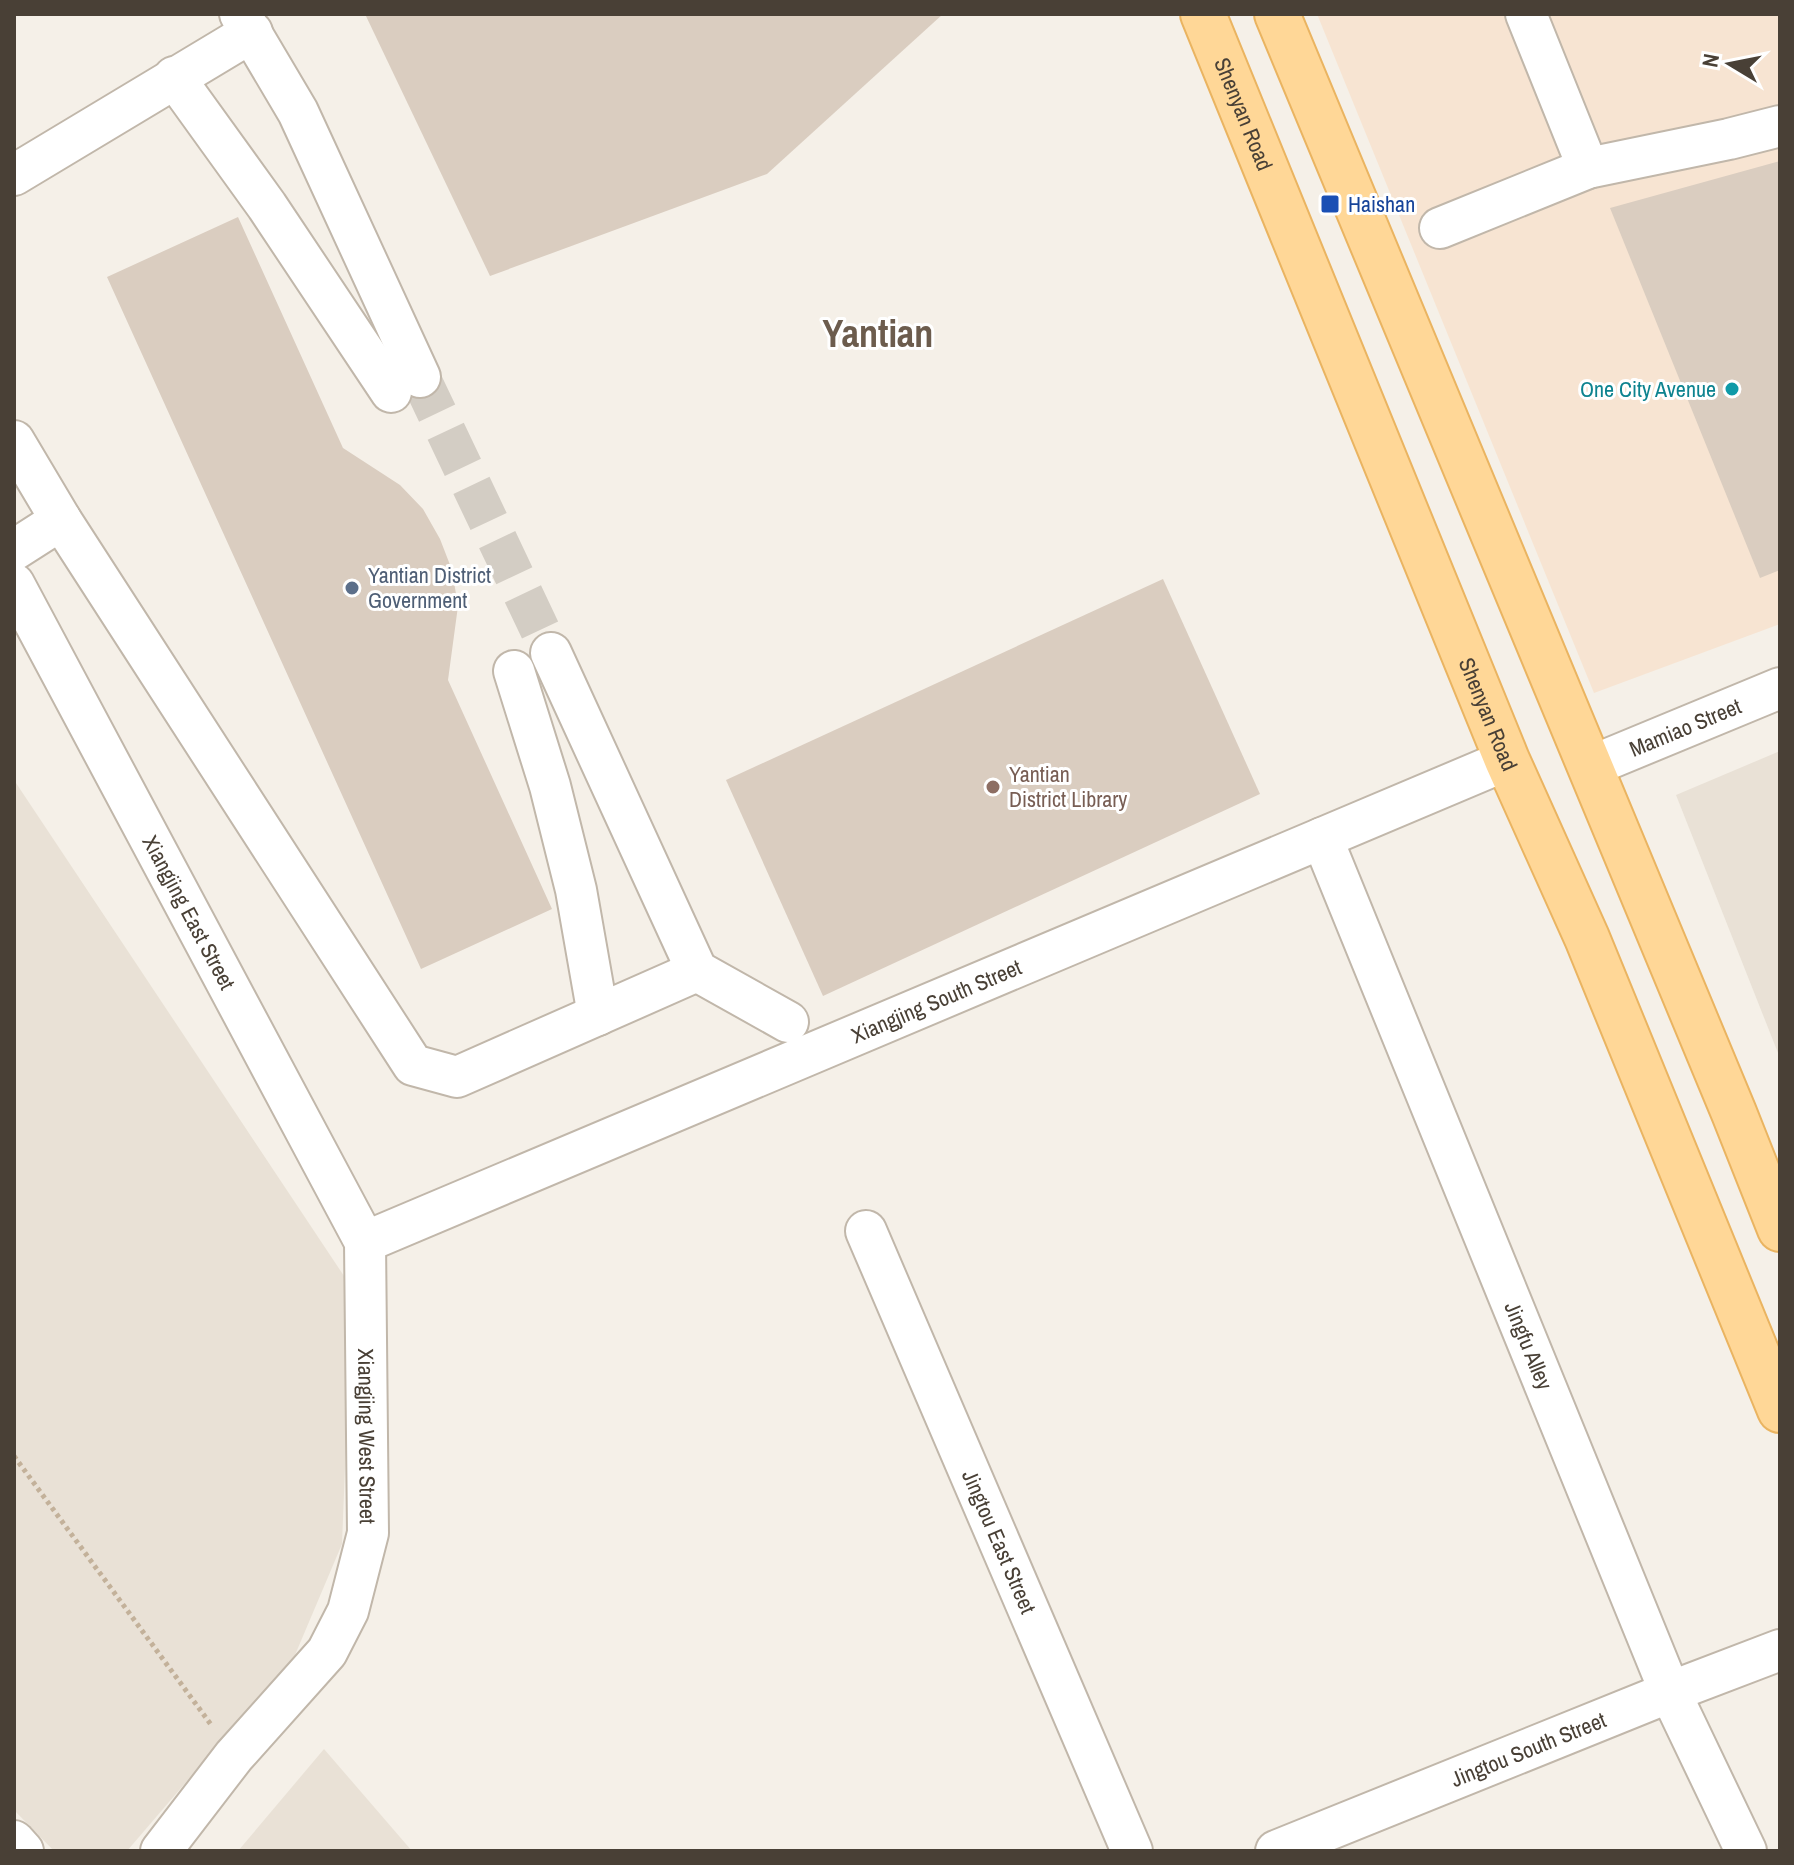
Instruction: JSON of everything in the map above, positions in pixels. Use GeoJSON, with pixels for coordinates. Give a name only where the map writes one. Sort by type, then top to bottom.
{"type":"FeatureCollection","features":[{"type":"Feature","properties":{"kind":"main road","name":"Shenyan Road"},"geometry":{"type":"LineString","coordinates":[[1203,14],[1507,760],[1587,938],[1780,1410]]}},
{"type":"Feature","properties":{"kind":"main road"},"geometry":{"type":"LineString","coordinates":[[1277,14],[1780,1229]]}},
{"type":"Feature","properties":{"kind":"street"},"geometry":{"type":"LineString","coordinates":[[1526,14],[1588,168]]}},
{"type":"Feature","properties":{"kind":"street"},"geometry":{"type":"LineString","coordinates":[[14,175],[174,77],[246,23],[298,112],[406,384],[312,271],[174,77]]}},
{"type":"Feature","properties":{"kind":"street"},"geometry":{"type":"LineString","coordinates":[[1440,228],[1588,168],[1780,126]]}},
{"type":"Feature","properties":{"kind":"street"},"geometry":{"type":"LineString","coordinates":[[14,441],[61,520],[413,1065],[457,1077],[697,971]]}},
{"type":"Feature","properties":{"kind":"street"},"geometry":{"type":"LineString","coordinates":[[14,550],[61,520]]}},
{"type":"Feature","properties":{"kind":"street","name":"Xiangjing East Street"},"geometry":{"type":"LineString","coordinates":[[14,584],[365,1242]]}},
{"type":"Feature","properties":{"kind":"street"},"geometry":{"type":"LineString","coordinates":[[551,653],[697,971],[788,1022]]}},
{"type":"Feature","properties":{"kind":"street"},"geometry":{"type":"LineString","coordinates":[[514,671],[550,786],[576,890],[598,1015]]}},
{"type":"Feature","properties":{"kind":"street","name":"Mamiao Street"},"geometry":{"type":"LineString","coordinates":[[1589,767],[1780,688]]}},
{"type":"Feature","properties":{"kind":"street","name":"Xiangjing South Street"},"geometry":{"type":"LineString","coordinates":[[365,1242],[1507,760]]}},
{"type":"Feature","properties":{"kind":"street","name":"Jingfu Alley"},"geometry":{"type":"LineString","coordinates":[[1322,838],[1670,1692],[1746,1851]]}},
{"type":"Feature","properties":{"kind":"street","name":"Jingtou East Street"},"geometry":{"type":"LineString","coordinates":[[866,1231],[1132,1851]]}},
{"type":"Feature","properties":{"kind":"street","name":"Xiangjing West Street"},"geometry":{"type":"LineString","coordinates":[[161,1851],[234,1756],[327,1652],[348,1611],[368,1533],[365,1242]]}},
{"type":"Feature","properties":{"kind":"street","name":"Jingtou South Street"},"geometry":{"type":"LineString","coordinates":[[1276,1851],[1780,1650]]}},
{"type":"Feature","properties":{"kind":"street"},"geometry":{"type":"LineString","coordinates":[[14,1841],[23,1851]]}},
{"type":"Feature","properties":{"kind":"path"},"geometry":{"type":"LineString","coordinates":[[14,1456],[234,1756]]}},
{"type":"Feature","properties":{"kind":"shaded area"},"geometry":{"type":"Polygon","coordinates":[[[1317,14],[1780,14],[1780,624],[1594,693],[1317,14]]]}},
{"type":"Feature","properties":{"kind":"shaded area"},"geometry":{"type":"Polygon","coordinates":[[[1780,751],[1780,1058],[1676,795],[1780,751]]]}},
{"type":"Feature","properties":{"kind":"shaded area"},"geometry":{"type":"Polygon","coordinates":[[[14,780],[352,1288],[342,1544],[295,1655],[127,1851],[54,1851],[14,1810],[14,780]]]}},
{"type":"Feature","properties":{"kind":"shaded area"},"geometry":{"type":"Polygon","coordinates":[[[324,1749],[412,1851],[238,1851],[324,1749]]]}},
{"type":"Feature","properties":{"kind":"building"},"geometry":{"type":"Polygon","coordinates":[[[365,14],[943,14],[767,174],[490,276],[365,14]]]}},
{"type":"Feature","properties":{"kind":"building","name":"One City Avenue"},"geometry":{"type":"Polygon","coordinates":[[[1780,161],[1780,570],[1760,578],[1610,208],[1780,161]]]}},
{"type":"Feature","properties":{"kind":"building","name":"Yantian District Government"},"geometry":{"type":"Polygon","coordinates":[[[238,217],[343,448],[400,485],[423,509],[440,539],[452,570],[458,606],[448,680],[552,909],[421,969],[107,277],[238,217]]]}},
{"type":"Feature","properties":{"kind":"building","name":"Yantian District Library"},"geometry":{"type":"Polygon","coordinates":[[[1163,579],[1260,794],[823,996],[726,780],[1163,579]]]}},
{"type":"Feature","properties":{"kind":"tunnel"},"geometry":{"type":"LineString","coordinates":[[420,377],[551,653]]}},
{"type":"Feature","properties":{"kind":"place","name":"Haishan"},"geometry":{"type":"Point","coordinates":[1330,204]}},
{"type":"Feature","properties":{"kind":"place","name":"One City Avenue"},"geometry":{"type":"Point","coordinates":[1732,389]}},
{"type":"Feature","properties":{"kind":"place","name":"Yantian District Government"},"geometry":{"type":"Point","coordinates":[352,588]}},
{"type":"Feature","properties":{"kind":"place","name":"Yantian District Library"},"geometry":{"type":"Point","coordinates":[993,787]}},
{"type":"Feature","properties":{"kind":"district","name":"Yantian"},"geometry":{"type":"Point","coordinates":[878,333]}}]}
